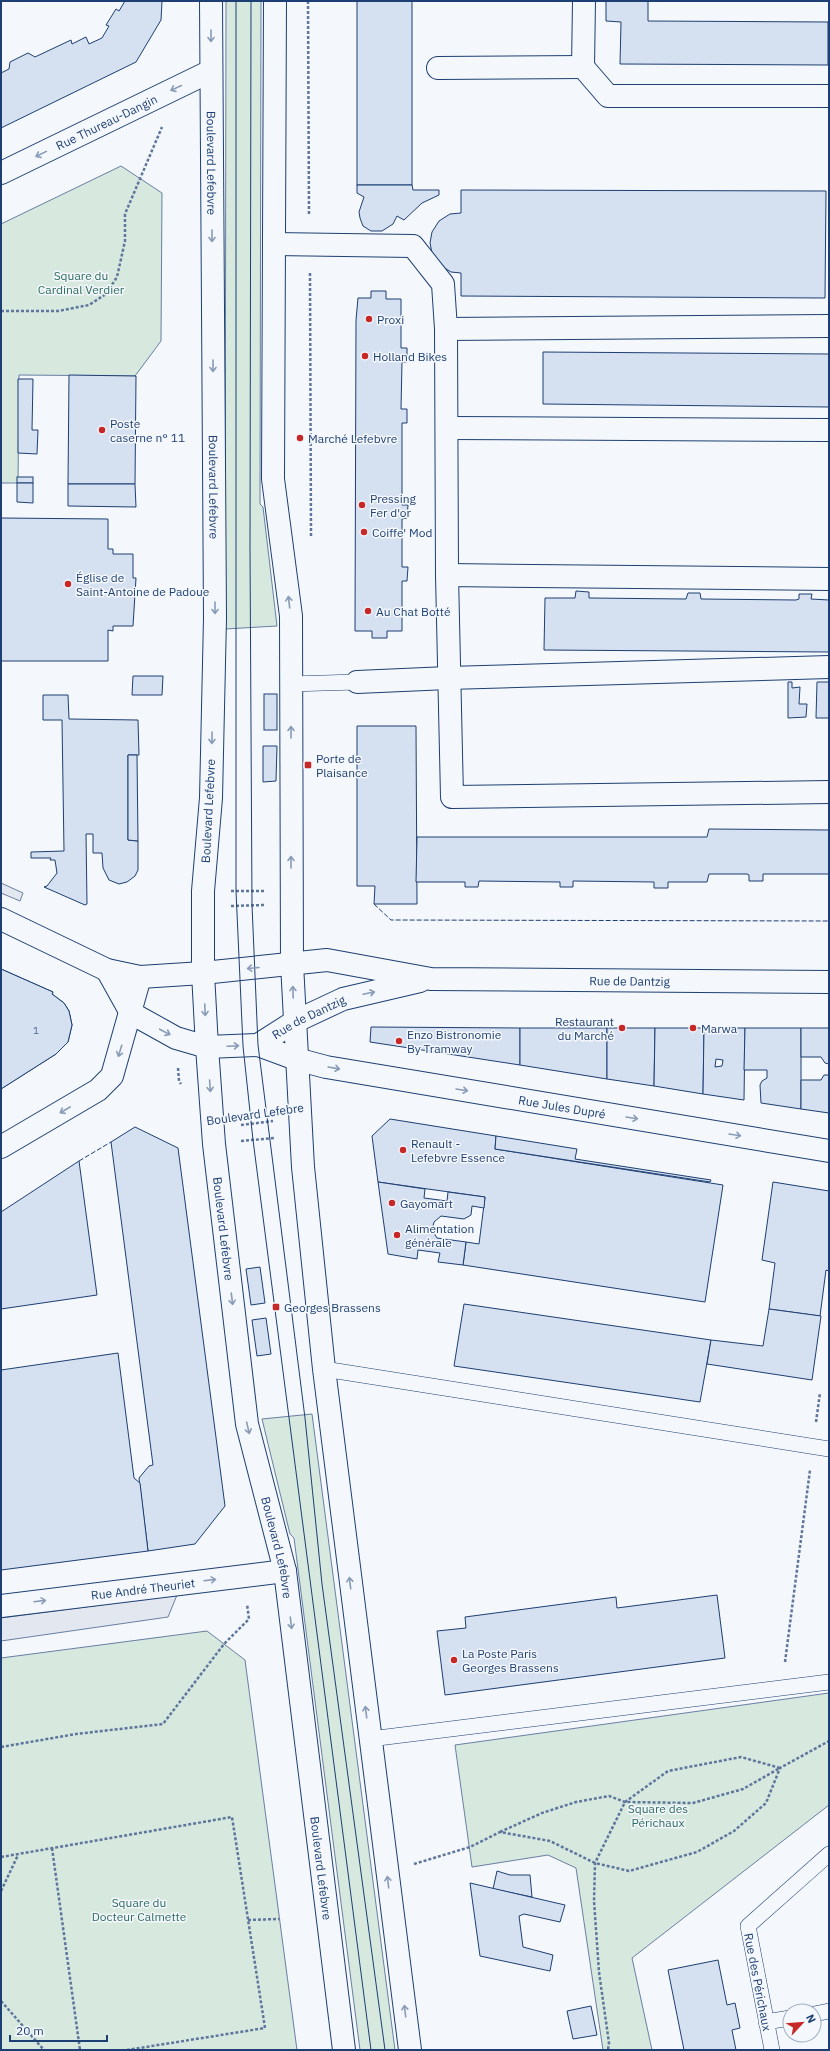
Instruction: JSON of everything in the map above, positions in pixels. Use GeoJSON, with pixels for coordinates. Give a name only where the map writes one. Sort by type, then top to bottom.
{"type":"FeatureCollection","features":[{"type":"Feature","properties":{"kind":"street","name":"Boulevard Lefebvre"},"geometry":{"type":"LineString","coordinates":[[211,1],[215,618],[211,798],[203,906],[203,973],[207,1047],[213,1128],[247,1424],[285,1571],[344,2050]]}},
{"type":"Feature","properties":{"kind":"street"},"geometry":{"type":"LineString","coordinates":[[275,1],[273,479],[291,616],[290,905],[294,1022],[303,1167],[324,1369],[410,2050]]}},
{"type":"Feature","properties":{"kind":"street"},"geometry":{"type":"LineString","coordinates":[[584,1],[583,67],[608,96],[829,96]]}},
{"type":"Feature","properties":{"kind":"street"},"geometry":{"type":"LineString","coordinates":[[438,68],[583,67]]}},
{"type":"Feature","properties":{"kind":"street","name":"Rue Thureau-Dangin"},"geometry":{"type":"LineString","coordinates":[[1,173],[211,71]]}},
{"type":"Feature","properties":{"kind":"street"},"geometry":{"type":"LineString","coordinates":[[274,244],[413,246],[443,284],[446,329],[446,575],[452,798],[829,792]]}},
{"type":"Feature","properties":{"kind":"street"},"geometry":{"type":"LineString","coordinates":[[446,329],[829,326]]}},
{"type":"Feature","properties":{"kind":"street"},"geometry":{"type":"LineString","coordinates":[[447,428],[829,430]]}},
{"type":"Feature","properties":{"kind":"street"},"geometry":{"type":"LineString","coordinates":[[446,575],[829,579]]}},
{"type":"Feature","properties":{"kind":"street"},"geometry":{"type":"LineString","coordinates":[[357,682],[829,667]]}},
{"type":"Feature","properties":{"kind":"street"},"geometry":{"type":"LineString","coordinates":[[1,919],[107,970],[140,978],[292,964]]}},
{"type":"Feature","properties":{"kind":"street","name":"Rue de Dantzig"},"geometry":{"type":"LineString","coordinates":[[292,964],[327,960],[431,979],[829,982]]}},
{"type":"Feature","properties":{"kind":"street"},"geometry":{"type":"LineString","coordinates":[[107,970],[131,1013],[176,1038],[207,1047],[258,1045],[296,1059]]}},
{"type":"Feature","properties":{"kind":"street"},"geometry":{"type":"LineString","coordinates":[[1,1147],[98,1090],[112,1076],[140,978]]}},
{"type":"Feature","properties":{"kind":"street","name":"Rue de Dantzig"},"geometry":{"type":"LineString","coordinates":[[258,1045],[294,1022],[343,998],[431,979]]}},
{"type":"Feature","properties":{"kind":"street","name":"Rue Jules Dupré"},"geometry":{"type":"LineString","coordinates":[[296,1059],[343,1070],[829,1151]]}},
{"type":"Feature","properties":{"kind":"street","name":"Rue André Theuriet"},"geometry":{"type":"LineString","coordinates":[[1,1606],[285,1571]]}},
{"type":"Feature","properties":{"kind":"lane"},"geometry":{"type":"LineString","coordinates":[[290,684],[357,682]]}},
{"type":"Feature","properties":{"kind":"lane"},"geometry":{"type":"LineString","coordinates":[[324,1369],[829,1449]]}},
{"type":"Feature","properties":{"kind":"lane"},"geometry":{"type":"LineString","coordinates":[[370,1739],[829,1682]]}},
{"type":"Feature","properties":{"kind":"lane","name":"Rue des Périchaux"},"geometry":{"type":"LineString","coordinates":[[772,2050],[748,1926],[829,1854]]}},
{"type":"Feature","properties":{"kind":"lane"},"geometry":{"type":"LineString","coordinates":[[766,2022],[782,2019]]}},
{"type":"Feature","properties":{"kind":"path"},"geometry":{"type":"LineString","coordinates":[[308,1],[309,223]]}},
{"type":"Feature","properties":{"kind":"path"},"geometry":{"type":"LineString","coordinates":[[1,311],[58,311],[89,305],[106,294],[117,277],[125,241],[125,214],[165,120]]}},
{"type":"Feature","properties":{"kind":"path"},"geometry":{"type":"LineString","coordinates":[[223,891],[268,891]]}},
{"type":"Feature","properties":{"kind":"path"},"geometry":{"type":"LineString","coordinates":[[203,906],[290,905]]}},
{"type":"Feature","properties":{"kind":"path","name":"Boulevard Lefebre"},"geometry":{"type":"LineString","coordinates":[[213,1128],[300,1117]]}},
{"type":"Feature","properties":{"kind":"path"},"geometry":{"type":"LineString","coordinates":[[237,1142],[275,1138]]}},
{"type":"Feature","properties":{"kind":"path"},"geometry":{"type":"LineString","coordinates":[[782,1688],[820,1392]]}},
{"type":"Feature","properties":{"kind":"path"},"geometry":{"type":"LineString","coordinates":[[1,1747],[76,1734],[163,1724],[224,1644],[249,1619],[247,1603]]}},
{"type":"Feature","properties":{"kind":"path"},"geometry":{"type":"LineString","coordinates":[[412,1865],[470,1847],[542,1813],[576,1802],[609,1796],[625,1802],[692,1803],[743,1789],[829,1741]]}},
{"type":"Feature","properties":{"kind":"path"},"geometry":{"type":"LineString","coordinates":[[608,2050],[609,2043],[599,1972],[594,1901],[595,1863],[625,1802],[668,1771],[741,1757],[780,1768]]}},
{"type":"Feature","properties":{"kind":"path"},"geometry":{"type":"LineString","coordinates":[[500,1832],[550,1841],[595,1863],[629,1871],[696,1852],[734,1831],[766,1803],[780,1768]]}},
{"type":"Feature","properties":{"kind":"path"},"geometry":{"type":"LineString","coordinates":[[1,1857],[232,1817],[265,2028],[127,2050]]}},
{"type":"Feature","properties":{"kind":"path"},"geometry":{"type":"LineString","coordinates":[[52,1848],[80,2050]]}},
{"type":"Feature","properties":{"kind":"path"},"geometry":{"type":"LineString","coordinates":[[1,1891],[18,1854]]}},
{"type":"Feature","properties":{"kind":"path"},"geometry":{"type":"LineString","coordinates":[[248,1920],[279,1919]]}},
{"type":"Feature","properties":{"kind":"path"},"geometry":{"type":"LineString","coordinates":[[1,2001],[44,2050]]}},
{"type":"Feature","properties":{"kind":"green space"},"geometry":{"type":"Polygon","coordinates":[[[226,1],[261,1],[260,504],[263,507],[277,626],[225,629],[226,1]]]}},
{"type":"Feature","properties":{"kind":"green space","name":"Square du Cardinal Verdier"},"geometry":{"type":"Polygon","coordinates":[[[121,166],[162,193],[161,341],[135,376],[19,375],[18,483],[1,483],[1,224],[121,166]]]}},
{"type":"Feature","properties":{"kind":"green space"},"geometry":{"type":"Polygon","coordinates":[[[312,1414],[395,2050],[360,2050],[294,1538],[290,1534],[262,1419],[312,1414]]]}},
{"type":"Feature","properties":{"kind":"green space","name":"Square du Docteur Calmette"},"geometry":{"type":"Polygon","coordinates":[[[207,1631],[245,1660],[297,2050],[1,2050],[1,1658],[207,1631]]]}},
{"type":"Feature","properties":{"kind":"green space","name":"Square des Périchaux"},"geometry":{"type":"Polygon","coordinates":[[[829,1693],[829,1805],[632,1958],[652,2050],[603,2050],[576,1868],[548,1855],[472,1867],[455,1745],[829,1693]]]}},
{"type":"Feature","properties":{"kind":"shaded area"},"geometry":{"type":"Polygon","coordinates":[[[1,883],[23,893],[20,901],[1,893],[1,883]]]}},
{"type":"Feature","properties":{"kind":"shaded area"},"geometry":{"type":"Polygon","coordinates":[[[177,1595],[168,1617],[1,1641],[1,1618],[177,1595]]]}},
{"type":"Feature","properties":{"kind":"building"},"geometry":{"type":"Polygon","coordinates":[[[125,1],[162,1],[161,20],[136,62],[1,128],[1,73],[9,69],[10,62],[28,53],[35,57],[71,40],[72,44],[86,37],[89,44],[102,38],[109,26],[106,25],[116,9],[119,11],[125,1]]]}},
{"type":"Feature","properties":{"kind":"building"},"geometry":{"type":"Polygon","coordinates":[[[357,1],[412,1],[412,185],[357,185],[357,1]]]}},
{"type":"Feature","properties":{"kind":"building"},"geometry":{"type":"Polygon","coordinates":[[[606,1],[648,1],[648,21],[828,22],[828,65],[620,64],[621,22],[606,21],[606,1]]]}},
{"type":"Feature","properties":{"kind":"building"},"geometry":{"type":"Polygon","coordinates":[[[357,185],[412,185],[413,190],[439,190],[439,195],[422,203],[404,220],[397,216],[393,224],[382,231],[371,231],[363,226],[360,218],[359,212],[364,197],[357,193],[357,185]]]}},
{"type":"Feature","properties":{"kind":"building"},"geometry":{"type":"Polygon","coordinates":[[[461,190],[826,191],[825,298],[461,296],[461,273],[451,272],[440,265],[432,253],[430,243],[432,232],[439,221],[450,214],[461,213],[461,190]]]}},
{"type":"Feature","properties":{"kind":"building"},"geometry":{"type":"Polygon","coordinates":[[[371,291],[386,291],[386,299],[401,299],[401,348],[407,348],[407,362],[402,362],[401,409],[407,409],[407,423],[402,423],[402,505],[408,505],[407,518],[402,519],[402,567],[408,567],[407,581],[402,581],[402,631],[387,631],[387,638],[372,638],[372,631],[355,631],[356,320],[358,298],[371,298],[371,291]]]}},
{"type":"Feature","properties":{"kind":"building"},"geometry":{"type":"Polygon","coordinates":[[[543,352],[829,354],[829,407],[543,404],[543,352]]]}},
{"type":"Feature","properties":{"kind":"building","name":"Poste caserne n° 11"},"geometry":{"type":"Polygon","coordinates":[[[69,375],[136,376],[135,484],[68,484],[69,375]]]}},
{"type":"Feature","properties":{"kind":"building"},"geometry":{"type":"Polygon","coordinates":[[[18,379],[33,379],[32,430],[38,430],[37,454],[18,453],[18,379]]]}},
{"type":"Feature","properties":{"kind":"building"},"geometry":{"type":"Polygon","coordinates":[[[17,477],[33,477],[33,483],[17,483],[17,477]]]}},
{"type":"Feature","properties":{"kind":"building"},"geometry":{"type":"Polygon","coordinates":[[[17,483],[33,483],[33,503],[17,502],[17,483]]]}},
{"type":"Feature","properties":{"kind":"building"},"geometry":{"type":"Polygon","coordinates":[[[68,484],[135,484],[136,507],[68,506],[68,484]]]}},
{"type":"Feature","properties":{"kind":"building","name":"Église de Saint-Antoine de Padoue"},"geometry":{"type":"Polygon","coordinates":[[[1,518],[108,519],[108,549],[113,549],[113,554],[133,554],[133,578],[136,578],[133,626],[113,626],[113,631],[108,630],[108,661],[1,661],[1,518]]]}},
{"type":"Feature","properties":{"kind":"building"},"geometry":{"type":"Polygon","coordinates":[[[576,591],[589,592],[589,598],[686,599],[688,593],[700,593],[701,599],[796,600],[799,599],[799,594],[812,594],[811,599],[829,600],[829,652],[544,650],[545,598],[575,598],[576,591]]]}},
{"type":"Feature","properties":{"kind":"building"},"geometry":{"type":"Polygon","coordinates":[[[133,676],[163,676],[162,695],[132,695],[133,676]]]}},
{"type":"Feature","properties":{"kind":"building"},"geometry":{"type":"Polygon","coordinates":[[[788,682],[792,682],[792,688],[800,687],[799,704],[807,704],[806,717],[788,718],[788,682]]]}},
{"type":"Feature","properties":{"kind":"building"},"geometry":{"type":"Polygon","coordinates":[[[817,682],[829,682],[829,718],[816,718],[817,682]]]}},
{"type":"Feature","properties":{"kind":"building"},"geometry":{"type":"Polygon","coordinates":[[[264,694],[277,694],[277,730],[264,730],[264,694]]]}},
{"type":"Feature","properties":{"kind":"building"},"geometry":{"type":"Polygon","coordinates":[[[43,695],[68,695],[69,719],[138,720],[139,755],[128,755],[128,840],[138,841],[138,870],[135,876],[127,882],[119,884],[109,880],[103,868],[102,853],[93,853],[93,834],[86,834],[87,904],[85,905],[44,887],[47,886],[57,873],[55,860],[50,860],[51,858],[31,858],[31,852],[64,851],[62,720],[43,720],[43,695]]]}},
{"type":"Feature","properties":{"kind":"building"},"geometry":{"type":"Polygon","coordinates":[[[357,726],[416,726],[417,904],[374,904],[375,886],[357,886],[357,726]]]}},
{"type":"Feature","properties":{"kind":"building"},"geometry":{"type":"Polygon","coordinates":[[[263,746],[277,746],[276,781],[263,782],[263,746]]]}},
{"type":"Feature","properties":{"kind":"building"},"geometry":{"type":"Polygon","coordinates":[[[128,755],[137,755],[138,841],[128,840],[128,755]]]}},
{"type":"Feature","properties":{"kind":"building"},"geometry":{"type":"Polygon","coordinates":[[[709,829],[829,830],[829,874],[763,874],[763,881],[749,881],[749,875],[747,874],[709,874],[707,882],[668,882],[668,888],[654,888],[654,882],[573,881],[573,887],[560,887],[560,882],[479,881],[478,887],[465,887],[465,882],[416,882],[417,837],[707,837],[709,829]]]}},
{"type":"Feature","properties":{"kind":"building"},"geometry":{"type":"Polygon","coordinates":[[[1,969],[53,992],[52,994],[64,1003],[69,1011],[72,1025],[68,1042],[56,1054],[1,1089],[1,969]]]}},
{"type":"Feature","properties":{"kind":"building"},"geometry":{"type":"Polygon","coordinates":[[[1,969],[53,992],[52,994],[64,1003],[69,1011],[72,1025],[68,1042],[56,1054],[1,1089],[1,969]]]}},
{"type":"Feature","properties":{"kind":"building"},"geometry":{"type":"Polygon","coordinates":[[[371,1027],[520,1028],[520,1065],[370,1042],[371,1027]]]}},
{"type":"Feature","properties":{"kind":"building"},"geometry":{"type":"Polygon","coordinates":[[[520,1028],[607,1028],[607,1079],[520,1065],[520,1028]]]}},
{"type":"Feature","properties":{"kind":"building"},"geometry":{"type":"Polygon","coordinates":[[[607,1028],[655,1028],[654,1086],[607,1079],[607,1028]]]}},
{"type":"Feature","properties":{"kind":"building"},"geometry":{"type":"Polygon","coordinates":[[[655,1028],[704,1028],[703,1094],[654,1086],[655,1028]]]}},
{"type":"Feature","properties":{"kind":"building"},"geometry":{"type":"Polygon","coordinates":[[[704,1028],[745,1028],[744,1100],[703,1094],[704,1028]],[[716,1059],[715,1067],[722,1066],[723,1060],[716,1059]]]}},
{"type":"Feature","properties":{"kind":"building"},"geometry":{"type":"Polygon","coordinates":[[[745,1028],[801,1028],[801,1109],[761,1103],[760,1085],[762,1081],[767,1078],[767,1070],[744,1070],[745,1028]]]}},
{"type":"Feature","properties":{"kind":"building"},"geometry":{"type":"Polygon","coordinates":[[[801,1028],[829,1028],[829,1064],[825,1063],[821,1057],[801,1057],[801,1028]]]}},
{"type":"Feature","properties":{"kind":"building"},"geometry":{"type":"Polygon","coordinates":[[[824,1075],[829,1075],[829,1113],[801,1109],[801,1080],[821,1080],[824,1075]]]}},
{"type":"Feature","properties":{"kind":"building"},"geometry":{"type":"Polygon","coordinates":[[[390,1119],[496,1136],[495,1149],[723,1185],[705,1302],[463,1265],[466,1242],[479,1244],[485,1197],[378,1182],[372,1136],[390,1119]]]}},
{"type":"Feature","properties":{"kind":"building"},"geometry":{"type":"Polygon","coordinates":[[[135,1127],[178,1148],[225,1506],[195,1544],[148,1551],[139,1478],[149,1466],[153,1465],[111,1142],[135,1127]]]}},
{"type":"Feature","properties":{"kind":"building"},"geometry":{"type":"Polygon","coordinates":[[[496,1136],[577,1149],[575,1159],[711,1180],[710,1182],[495,1149],[496,1136]]]}},
{"type":"Feature","properties":{"kind":"building"},"geometry":{"type":"Polygon","coordinates":[[[79,1161],[97,1295],[1,1309],[1,1212],[79,1161]]]}},
{"type":"Feature","properties":{"kind":"building"},"geometry":{"type":"Polygon","coordinates":[[[378,1182],[425,1189],[424,1198],[447,1201],[448,1192],[485,1197],[484,1208],[472,1206],[471,1215],[464,1219],[441,1216],[434,1222],[432,1230],[437,1238],[466,1242],[463,1265],[438,1262],[440,1253],[418,1250],[417,1259],[388,1254],[378,1182]]]}},
{"type":"Feature","properties":{"kind":"building"},"geometry":{"type":"Polygon","coordinates":[[[773,1182],[829,1191],[829,1271],[826,1270],[820,1316],[769,1309],[775,1263],[762,1260],[773,1182]]]}},
{"type":"Feature","properties":{"kind":"building"},"geometry":{"type":"Polygon","coordinates":[[[260,1267],[265,1303],[251,1305],[246,1269],[260,1267]]]}},
{"type":"Feature","properties":{"kind":"building"},"geometry":{"type":"Polygon","coordinates":[[[464,1304],[711,1340],[700,1402],[454,1366],[464,1304]]]}},
{"type":"Feature","properties":{"kind":"building"},"geometry":{"type":"Polygon","coordinates":[[[769,1309],[821,1316],[812,1380],[707,1364],[711,1340],[763,1346],[769,1309]]]}},
{"type":"Feature","properties":{"kind":"building"},"geometry":{"type":"Polygon","coordinates":[[[266,1318],[271,1354],[257,1356],[252,1320],[266,1318]]]}},
{"type":"Feature","properties":{"kind":"building"},"geometry":{"type":"Polygon","coordinates":[[[118,1353],[134,1478],[140,1483],[148,1551],[1,1570],[1,1370],[118,1353]]]}},
{"type":"Feature","properties":{"kind":"building"},"geometry":{"type":"Polygon","coordinates":[[[717,1595],[725,1658],[445,1695],[437,1631],[466,1628],[465,1617],[616,1597],[617,1608],[717,1595]]]}},
{"type":"Feature","properties":{"kind":"building"},"geometry":{"type":"Polygon","coordinates":[[[497,1871],[510,1875],[530,1875],[532,1897],[493,1889],[497,1871]]]}},
{"type":"Feature","properties":{"kind":"building"},"geometry":{"type":"Polygon","coordinates":[[[470,1883],[565,1905],[560,1922],[524,1914],[519,1916],[523,1947],[553,1955],[550,1971],[480,1956],[470,1883]]]}},
{"type":"Feature","properties":{"kind":"building"},"geometry":{"type":"Polygon","coordinates":[[[718,1960],[727,2005],[735,2003],[740,2028],[732,2030],[736,2050],[684,2050],[668,1970],[718,1960]]]}},
{"type":"Feature","properties":{"kind":"building"},"geometry":{"type":"Polygon","coordinates":[[[591,2006],[597,2035],[573,2039],[567,2011],[591,2006]]]}},
{"type":"Feature","properties":{"kind":"tram line"},"geometry":{"type":"LineString","coordinates":[[236,1],[236,891],[243,1046],[253,1140],[371,2050]]}},
{"type":"Feature","properties":{"kind":"tram line"},"geometry":{"type":"LineString","coordinates":[[251,1],[250,548],[252,905],[258,1045],[305,1418],[322,1584],[385,2050]]}},
{"type":"Feature","properties":{"kind":"fence"},"geometry":{"type":"LineString","coordinates":[[374,904],[391,920],[829,921]]}},
{"type":"Feature","properties":{"kind":"fence"},"geometry":{"type":"LineString","coordinates":[[79,1161],[111,1142]]}},
{"type":"Feature","properties":{"kind":"place","name":"Proxi"},"geometry":{"type":"Point","coordinates":[369,319]}},
{"type":"Feature","properties":{"kind":"place","name":"Holland Bikes"},"geometry":{"type":"Point","coordinates":[365,356]}},
{"type":"Feature","properties":{"kind":"place","name":"Poste caserne n° 11"},"geometry":{"type":"Point","coordinates":[102,430]}},
{"type":"Feature","properties":{"kind":"place","name":"Marché Lefebvre"},"geometry":{"type":"Point","coordinates":[300,438]}},
{"type":"Feature","properties":{"kind":"place","name":"Pressing Fer d'or"},"geometry":{"type":"Point","coordinates":[362,505]}},
{"type":"Feature","properties":{"kind":"place","name":"Coiffe' Mod"},"geometry":{"type":"Point","coordinates":[364,532]}},
{"type":"Feature","properties":{"kind":"place","name":"Église de Saint-Antoine de Padoue"},"geometry":{"type":"Point","coordinates":[68,584]}},
{"type":"Feature","properties":{"kind":"place","name":"Au Chat Botté"},"geometry":{"type":"Point","coordinates":[368,611]}},
{"type":"Feature","properties":{"kind":"place","name":"Porte de Plaisance"},"geometry":{"type":"Point","coordinates":[308,765]}},
{"type":"Feature","properties":{"kind":"place","name":"Restaurant du Marché"},"geometry":{"type":"Point","coordinates":[622,1028]}},
{"type":"Feature","properties":{"kind":"place","name":"Marwa"},"geometry":{"type":"Point","coordinates":[693,1028]}},
{"type":"Feature","properties":{"kind":"place","name":"Enzo Bistronomie By Tramway"},"geometry":{"type":"Point","coordinates":[399,1041]}},
{"type":"Feature","properties":{"kind":"place","name":"Renault - Lefebvre Essence"},"geometry":{"type":"Point","coordinates":[403,1150]}},
{"type":"Feature","properties":{"kind":"place","name":"Gayomart"},"geometry":{"type":"Point","coordinates":[392,1203]}},
{"type":"Feature","properties":{"kind":"place","name":"Alimentation générale"},"geometry":{"type":"Point","coordinates":[397,1235]}},
{"type":"Feature","properties":{"kind":"place","name":"Georges Brassens"},"geometry":{"type":"Point","coordinates":[276,1307]}},
{"type":"Feature","properties":{"kind":"place","name":"La Poste Paris Georges Brassens"},"geometry":{"type":"Point","coordinates":[454,1660]}}]}
